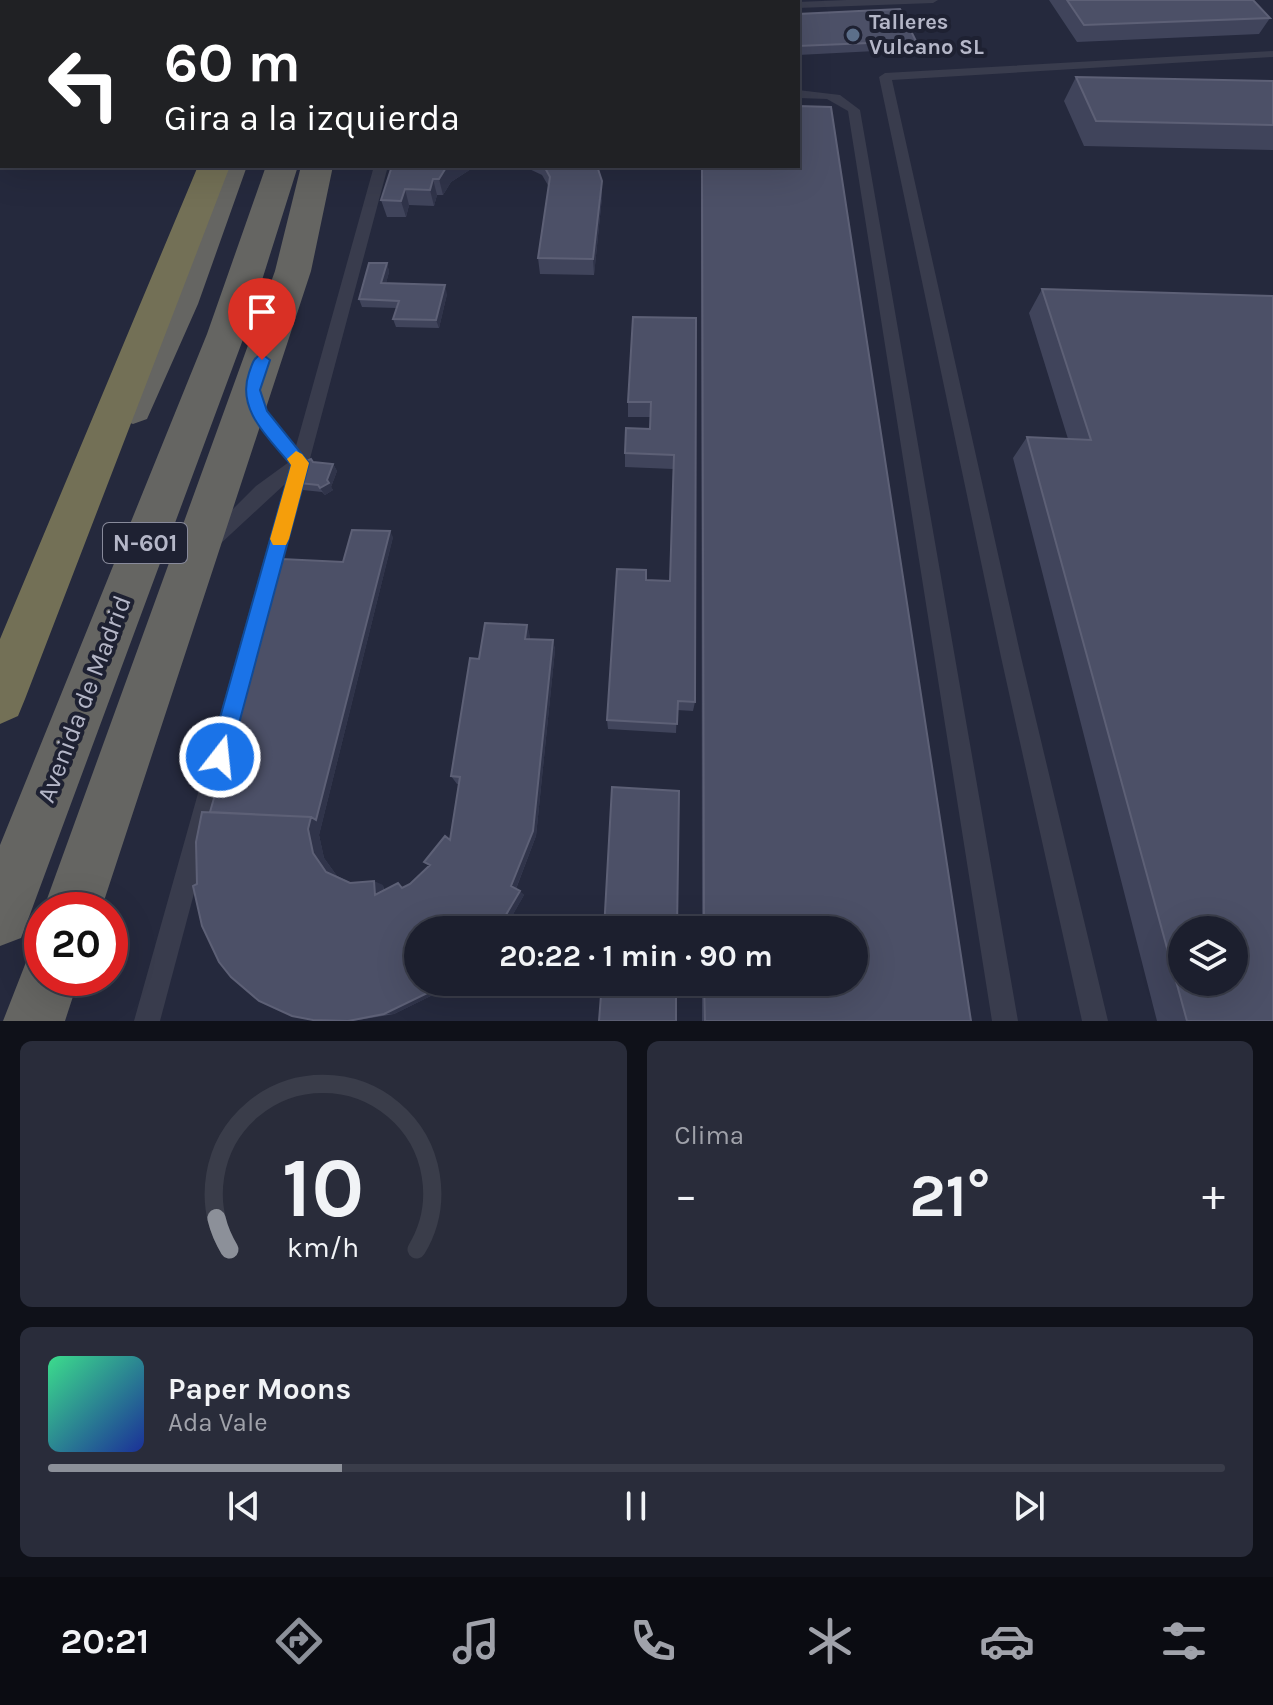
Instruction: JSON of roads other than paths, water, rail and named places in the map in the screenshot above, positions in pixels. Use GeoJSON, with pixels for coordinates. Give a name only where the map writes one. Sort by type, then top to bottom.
{"type":"FeatureCollection","features":[{"type":"Feature","properties":{"kind":"highway"},"geometry":{"type":"LineString","coordinates":[[0,699],[213,168]]}},
{"type":"Feature","properties":{"kind":"highway","name":"N-601"},"geometry":{"type":"LineString","coordinates":[[0,699],[180,304],[230,168]]}},
{"type":"Feature","properties":{"kind":"highway","name":"Avenida de Madrid"},"geometry":{"type":"LineString","coordinates":[[0,917],[226,334],[281,168]]}},
{"type":"Feature","properties":{"kind":"highway"},"geometry":{"type":"LineString","coordinates":[[78,892],[293,271],[317,168]]}},
{"type":"Feature","properties":{"kind":"highway"},"geometry":{"type":"LineString","coordinates":[[34,1021],[43,996]]}},
{"type":"Feature","properties":{"kind":"lane"},"geometry":{"type":"LineString","coordinates":[[800,5],[933,0]]}},
{"type":"Feature","properties":{"kind":"lane"},"geometry":{"type":"LineString","coordinates":[[1095,1021],[1004,626],[885,77],[1273,54]]}},
{"type":"Feature","properties":{"kind":"lane"},"geometry":{"type":"LineString","coordinates":[[800,94],[827,95],[854,110],[1005,1021]]}},
{"type":"Feature","properties":{"kind":"lane"},"geometry":{"type":"LineString","coordinates":[[147,1021],[380,168]]}},
{"type":"Feature","properties":{"kind":"lane"},"geometry":{"type":"LineString","coordinates":[[252,390],[259,414],[300,463]]}},
{"type":"Feature","properties":{"kind":"lane"},"geometry":{"type":"LineString","coordinates":[[194,556],[262,491],[300,463]]}},
{"type":"Feature","properties":{"kind":"place","name":"Talleres Vulcano SL"},"geometry":{"type":"Point","coordinates":[853,35]}}]}
